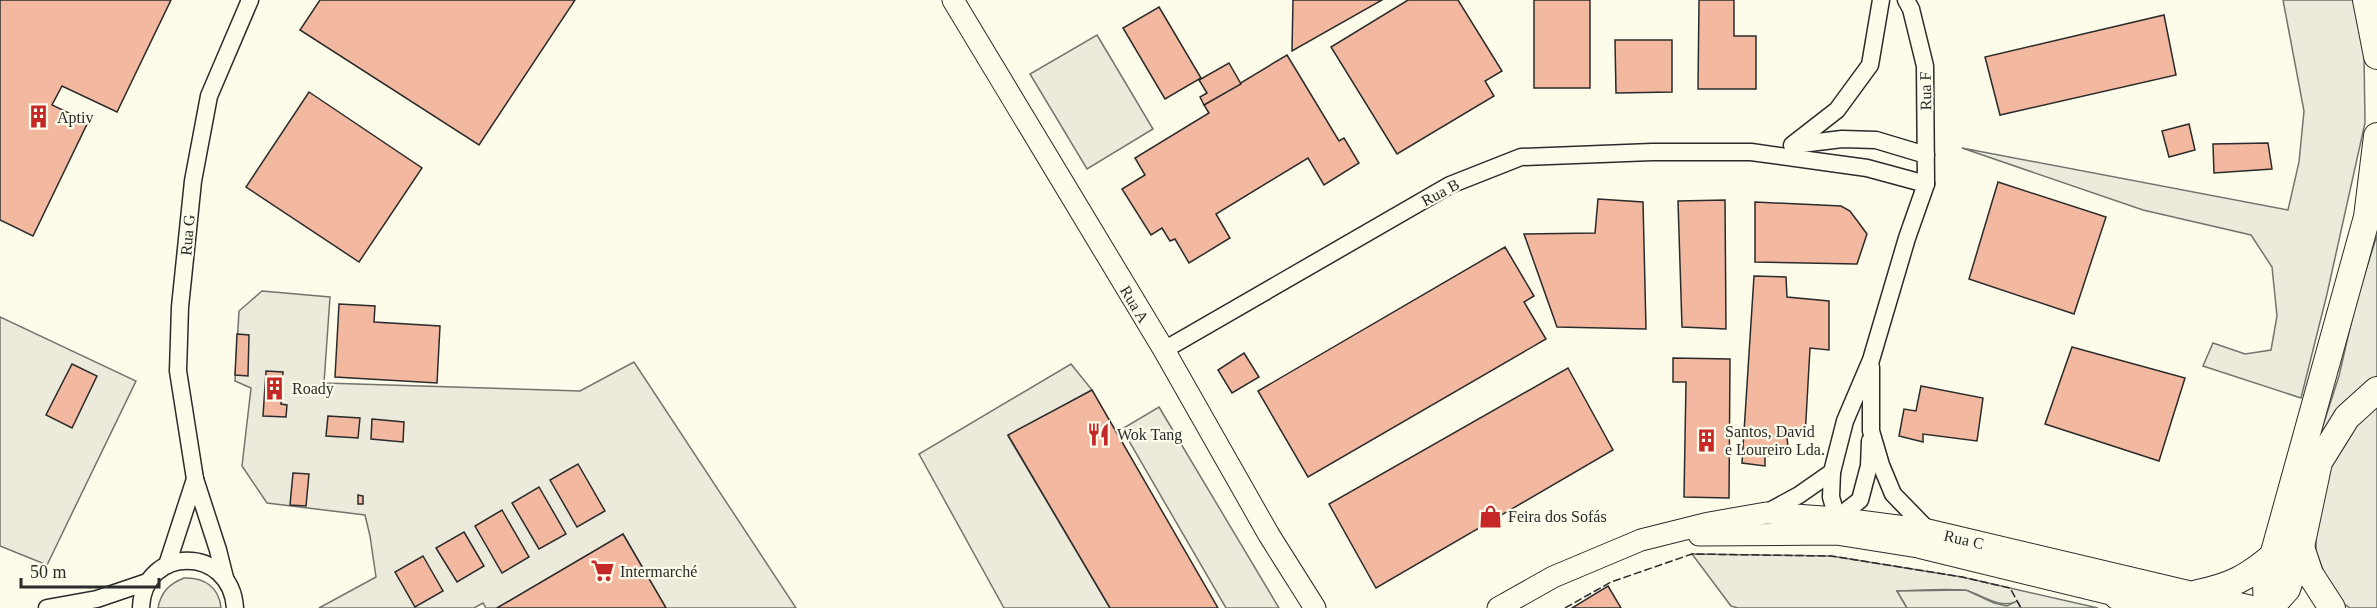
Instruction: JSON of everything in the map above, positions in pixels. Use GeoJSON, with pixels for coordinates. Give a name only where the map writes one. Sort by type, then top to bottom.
{"type":"FeatureCollection","features":[{"type":"Feature","properties":{"kind":"main road"},"geometry":{"type":"LineString","coordinates":[[2366,0],[2377,56]]}},
{"type":"Feature","properties":{"kind":"main road"},"geometry":{"type":"LineString","coordinates":[[2269,608],[2266,585],[2273,556],[2367,217],[2377,136]]}},
{"type":"Feature","properties":{"kind":"main road"},"geometry":{"type":"LineString","coordinates":[[2269,608],[2287,589],[2301,547],[2319,462],[2347,417],[2377,390]]}},
{"type":"Feature","properties":{"kind":"main road"},"geometry":{"type":"LineString","coordinates":[[2301,547],[2310,574],[2332,608]]}},
{"type":"Feature","properties":{"kind":"main road"},"geometry":{"type":"LineString","coordinates":[[2117,596],[2201,601],[2243,580],[2273,556]]}},
{"type":"Feature","properties":{"kind":"street","name":"Rua G"},"geometry":{"type":"LineString","coordinates":[[236,608],[195,479],[178,371],[180,307],[193,181],[209,96],[250,0]]}},
{"type":"Feature","properties":{"kind":"street","name":"Rua A"},"geometry":{"type":"LineString","coordinates":[[953,0],[1164,350],[1269,535],[1315,608]]}},
{"type":"Feature","properties":{"kind":"street","name":"Rua B"},"geometry":{"type":"LineString","coordinates":[[1792,145],[1837,110],[1870,65],[1881,0]]}},
{"type":"Feature","properties":{"kind":"street","name":"Rua F"},"geometry":{"type":"LineString","coordinates":[[1871,360],[1907,238],[1926,184],[1925,66],[1911,9],[1906,0]]}},
{"type":"Feature","properties":{"kind":"street","name":"Rua B"},"geometry":{"type":"LineString","coordinates":[[1750,152],[1842,139],[1876,140],[1926,155]]}},
{"type":"Feature","properties":{"kind":"street","name":"Rua B"},"geometry":{"type":"LineString","coordinates":[[1164,350],[1450,185],[1521,157],[1652,152],[1750,152],[1867,168],[1926,184]]}},
{"type":"Feature","properties":{"kind":"street"},"geometry":{"type":"LineString","coordinates":[[1837,526],[1860,500],[1869,466],[1871,360]]}},
{"type":"Feature","properties":{"kind":"street"},"geometry":{"type":"LineString","coordinates":[[1837,526],[1831,497],[1832,472],[1845,421],[1871,360]]}},
{"type":"Feature","properties":{"kind":"street"},"geometry":{"type":"LineString","coordinates":[[1871,431],[1893,494],[1928,530]]}},
{"type":"Feature","properties":{"kind":"street"},"geometry":{"type":"LineString","coordinates":[[1766,513],[1799,495],[1832,472]]}},
{"type":"Feature","properties":{"kind":"street"},"geometry":{"type":"LineString","coordinates":[[167,565],[195,479]]}},
{"type":"Feature","properties":{"kind":"street","name":"Rua C"},"geometry":{"type":"LineString","coordinates":[[1498,608],[1553,577],[1641,540],[1709,523],[1766,513],[1837,526],[2166,608]]}},
{"type":"Feature","properties":{"kind":"street","name":"Rua C"},"geometry":{"type":"LineString","coordinates":[[1665,535],[1837,526],[1928,530],[2201,601],[2258,608]]}},
{"type":"Feature","properties":{"kind":"street"},"geometry":{"type":"LineString","coordinates":[[141,608],[141,599],[147,582],[167,565],[184,560],[202,562],[225,578]]}},
{"type":"Feature","properties":{"kind":"street"},"geometry":{"type":"LineString","coordinates":[[55,608],[97,599],[147,582]]}},
{"type":"Feature","properties":{"kind":"shaded area"},"geometry":{"type":"Polygon","coordinates":[[[2283,0],[2357,0],[2364,53],[2365,123],[2301,398],[2203,366],[2213,343],[2245,354],[2271,350],[2277,316],[2272,267],[2251,235],[2143,210],[1962,148],[2288,210],[2299,162],[2304,111],[2283,0]]]}},
{"type":"Feature","properties":{"kind":"shaded area"},"geometry":{"type":"Polygon","coordinates":[[[1097,35],[1153,129],[1087,169],[1030,74],[1097,35]]]}},
{"type":"Feature","properties":{"kind":"shaded area"},"geometry":{"type":"Polygon","coordinates":[[[2377,235],[2377,377],[2360,388],[2318,441],[2339,376],[2356,302],[2377,235]]]}},
{"type":"Feature","properties":{"kind":"shaded area"},"geometry":{"type":"Polygon","coordinates":[[[262,291],[330,297],[324,383],[580,391],[634,362],[796,608],[666,608],[623,534],[497,608],[486,608],[483,603],[474,608],[319,608],[376,577],[370,536],[365,515],[267,503],[242,466],[251,388],[235,381],[239,311],[262,291]]]}},
{"type":"Feature","properties":{"kind":"shaded area"},"geometry":{"type":"Polygon","coordinates":[[[0,317],[136,381],[47,565],[0,546],[0,317]]]}},
{"type":"Feature","properties":{"kind":"shaded area"},"geometry":{"type":"Polygon","coordinates":[[[1071,364],[1092,390],[1008,436],[1110,608],[1004,608],[919,454],[1071,364]]]}},
{"type":"Feature","properties":{"kind":"shaded area"},"geometry":{"type":"Polygon","coordinates":[[[2377,406],[2377,608],[2350,608],[2342,603],[2327,581],[2316,551],[2316,525],[2328,475],[2337,450],[2356,425],[2377,406]]]}},
{"type":"Feature","properties":{"kind":"shaded area"},"geometry":{"type":"Polygon","coordinates":[[[1159,407],[1279,608],[1226,608],[1122,429],[1159,407]]]}},
{"type":"Feature","properties":{"kind":"shaded area"},"geometry":{"type":"Polygon","coordinates":[[[1692,554],[1831,556],[1962,577],[2098,608],[2021,608],[2017,602],[1998,603],[1968,591],[1944,589],[1897,591],[1907,608],[1738,608],[1731,606],[1692,554]]]}},
{"type":"Feature","properties":{"kind":"shaded area"},"geometry":{"type":"Polygon","coordinates":[[[184,578],[198,579],[214,589],[221,608],[158,608],[166,589],[184,578]]]}},
{"type":"Feature","properties":{"kind":"shaded area"},"geometry":{"type":"Polygon","coordinates":[[[1966,590],[1994,603],[2007,606],[2017,601],[2021,608],[1907,608],[1897,591],[1966,590]]]}},
{"type":"Feature","properties":{"kind":"building","name":"Aptiv"},"geometry":{"type":"Polygon","coordinates":[[[0,0],[171,0],[117,112],[62,86],[52,105],[88,122],[33,236],[0,220],[0,0]]]}},
{"type":"Feature","properties":{"kind":"building"},"geometry":{"type":"Polygon","coordinates":[[[320,0],[575,0],[479,145],[300,30],[320,0]]]}},
{"type":"Feature","properties":{"kind":"building"},"geometry":{"type":"Polygon","coordinates":[[[1293,0],[1382,0],[1292,51],[1293,0]]]}},
{"type":"Feature","properties":{"kind":"building"},"geometry":{"type":"Polygon","coordinates":[[[1408,0],[1458,0],[1502,71],[1485,81],[1494,96],[1397,154],[1331,47],[1408,0]]]}},
{"type":"Feature","properties":{"kind":"building"},"geometry":{"type":"Polygon","coordinates":[[[1534,0],[1590,0],[1590,88],[1534,88],[1534,0]]]}},
{"type":"Feature","properties":{"kind":"building"},"geometry":{"type":"Polygon","coordinates":[[[1699,0],[1734,0],[1734,36],[1756,36],[1756,89],[1698,89],[1699,0]]]}},
{"type":"Feature","properties":{"kind":"building"},"geometry":{"type":"Polygon","coordinates":[[[1159,7],[1201,78],[1165,99],[1123,28],[1159,7]]]}},
{"type":"Feature","properties":{"kind":"building"},"geometry":{"type":"Polygon","coordinates":[[[2164,15],[2176,75],[2000,115],[1985,57],[2164,15]]]}},
{"type":"Feature","properties":{"kind":"building"},"geometry":{"type":"Polygon","coordinates":[[[1615,40],[1672,40],[1672,92],[1616,93],[1615,40]]]}},
{"type":"Feature","properties":{"kind":"building"},"geometry":{"type":"Polygon","coordinates":[[[1287,55],[1339,141],[1344,138],[1359,163],[1324,185],[1308,158],[1216,214],[1230,238],[1189,263],[1175,239],[1170,241],[1162,228],[1151,235],[1122,189],[1145,175],[1135,158],[1209,113],[1204,105],[1287,55]]]}},
{"type":"Feature","properties":{"kind":"building"},"geometry":{"type":"Polygon","coordinates":[[[1229,63],[1241,84],[1204,105],[1200,97],[1207,93],[1199,80],[1229,63]]]}},
{"type":"Feature","properties":{"kind":"building"},"geometry":{"type":"Polygon","coordinates":[[[309,92],[422,168],[359,262],[246,187],[309,92]]]}},
{"type":"Feature","properties":{"kind":"building"},"geometry":{"type":"Polygon","coordinates":[[[2189,124],[2195,150],[2169,157],[2162,131],[2189,124]]]}},
{"type":"Feature","properties":{"kind":"building"},"geometry":{"type":"Polygon","coordinates":[[[2268,143],[2272,169],[2214,173],[2213,144],[2268,143]]]}},
{"type":"Feature","properties":{"kind":"building"},"geometry":{"type":"Polygon","coordinates":[[[1998,182],[2106,217],[2074,314],[1969,279],[1998,182]]]}},
{"type":"Feature","properties":{"kind":"building"},"geometry":{"type":"Polygon","coordinates":[[[1598,199],[1643,202],[1646,329],[1557,327],[1524,234],[1595,233],[1598,199]]]}},
{"type":"Feature","properties":{"kind":"building"},"geometry":{"type":"Polygon","coordinates":[[[1725,200],[1726,329],[1682,327],[1678,201],[1725,200]]]}},
{"type":"Feature","properties":{"kind":"building"},"geometry":{"type":"Polygon","coordinates":[[[1755,202],[1841,206],[1850,211],[1867,234],[1857,264],[1755,262],[1755,202]]]}},
{"type":"Feature","properties":{"kind":"building"},"geometry":{"type":"Polygon","coordinates":[[[1505,247],[1534,296],[1524,302],[1546,339],[1308,477],[1258,391],[1505,247]]]}},
{"type":"Feature","properties":{"kind":"building"},"geometry":{"type":"Polygon","coordinates":[[[1754,276],[1786,277],[1787,297],[1829,301],[1829,350],[1810,348],[1805,437],[1787,437],[1788,448],[1776,447],[1776,456],[1765,456],[1765,466],[1742,463],[1754,276]]]}},
{"type":"Feature","properties":{"kind":"building","name":"Roady"},"geometry":{"type":"Polygon","coordinates":[[[339,304],[375,306],[374,322],[440,326],[437,383],[335,377],[339,304]]]}},
{"type":"Feature","properties":{"kind":"building"},"geometry":{"type":"Polygon","coordinates":[[[237,334],[249,335],[248,376],[235,375],[237,334]]]}},
{"type":"Feature","properties":{"kind":"building"},"geometry":{"type":"Polygon","coordinates":[[[2072,347],[2185,378],[2159,461],[2045,424],[2072,347]]]}},
{"type":"Feature","properties":{"kind":"building"},"geometry":{"type":"Polygon","coordinates":[[[1244,353],[1259,377],[1232,393],[1218,370],[1244,353]]]}},
{"type":"Feature","properties":{"kind":"building","name":"Santos, David e Loureiro Lda."},"geometry":{"type":"Polygon","coordinates":[[[1673,358],[1730,359],[1729,498],[1684,497],[1686,382],[1673,382],[1673,358]]]}},
{"type":"Feature","properties":{"kind":"building"},"geometry":{"type":"Polygon","coordinates":[[[72,364],[97,376],[72,428],[46,415],[72,364]]]}},
{"type":"Feature","properties":{"kind":"building"},"geometry":{"type":"Polygon","coordinates":[[[1568,368],[1613,450],[1376,588],[1329,504],[1568,368]]]}},
{"type":"Feature","properties":{"kind":"building","name":"Roady"},"geometry":{"type":"Polygon","coordinates":[[[266,371],[283,372],[281,404],[287,405],[286,417],[263,416],[266,371]]]}},
{"type":"Feature","properties":{"kind":"building"},"geometry":{"type":"Polygon","coordinates":[[[1921,386],[1983,398],[1977,441],[1923,434],[1923,442],[1899,436],[1904,409],[1916,411],[1921,386]]]}},
{"type":"Feature","properties":{"kind":"building"},"geometry":{"type":"Polygon","coordinates":[[[1092,390],[1218,608],[1110,608],[1008,435],[1092,390]]]}},
{"type":"Feature","properties":{"kind":"building"},"geometry":{"type":"Polygon","coordinates":[[[328,416],[360,418],[358,438],[326,436],[328,416]]]}},
{"type":"Feature","properties":{"kind":"building"},"geometry":{"type":"Polygon","coordinates":[[[372,419],[404,422],[403,442],[371,439],[372,419]]]}},
{"type":"Feature","properties":{"kind":"building"},"geometry":{"type":"Polygon","coordinates":[[[578,464],[605,511],[577,527],[550,480],[578,464]]]}},
{"type":"Feature","properties":{"kind":"building"},"geometry":{"type":"Polygon","coordinates":[[[293,473],[309,474],[306,506],[290,505],[293,473]]]}},
{"type":"Feature","properties":{"kind":"building"},"geometry":{"type":"Polygon","coordinates":[[[539,487],[566,534],[539,549],[512,503],[539,487]]]}},
{"type":"Feature","properties":{"kind":"building"},"geometry":{"type":"Polygon","coordinates":[[[358,495],[363,496],[363,504],[358,504],[358,495]]]}},
{"type":"Feature","properties":{"kind":"building"},"geometry":{"type":"Polygon","coordinates":[[[502,510],[529,557],[502,573],[475,526],[502,510]]]}},
{"type":"Feature","properties":{"kind":"building"},"geometry":{"type":"Polygon","coordinates":[[[464,532],[484,566],[457,582],[436,548],[464,532]]]}},
{"type":"Feature","properties":{"kind":"building","name":"Intermarché"},"geometry":{"type":"Polygon","coordinates":[[[623,534],[666,608],[497,608],[623,534]]]}},
{"type":"Feature","properties":{"kind":"building"},"geometry":{"type":"Polygon","coordinates":[[[423,556],[443,591],[415,607],[395,572],[423,556]]]}},
{"type":"Feature","properties":{"kind":"building"},"geometry":{"type":"Polygon","coordinates":[[[1608,586],[1621,608],[1572,608],[1608,586]]]}},
{"type":"Feature","properties":{"kind":"fence"},"geometry":{"type":"LineString","coordinates":[[1565,608],[1611,582],[1692,554],[1831,556],[1962,577],[2010,588],[2021,608]]}},
{"type":"Feature","properties":{"kind":"place","name":"Aptiv"},"geometry":{"type":"Point","coordinates":[39,117]}},
{"type":"Feature","properties":{"kind":"place","name":"Roady"},"geometry":{"type":"Point","coordinates":[274,388]}},
{"type":"Feature","properties":{"kind":"place","name":"Wok Tang"},"geometry":{"type":"Point","coordinates":[1099,434]}},
{"type":"Feature","properties":{"kind":"place","name":"Santos, David e Loureiro Lda."},"geometry":{"type":"Point","coordinates":[1707,440]}},
{"type":"Feature","properties":{"kind":"place","name":"Feira dos Sofás"},"geometry":{"type":"Point","coordinates":[1490,516]}},
{"type":"Feature","properties":{"kind":"place","name":"Intermarché"},"geometry":{"type":"Point","coordinates":[602,571]}}]}
